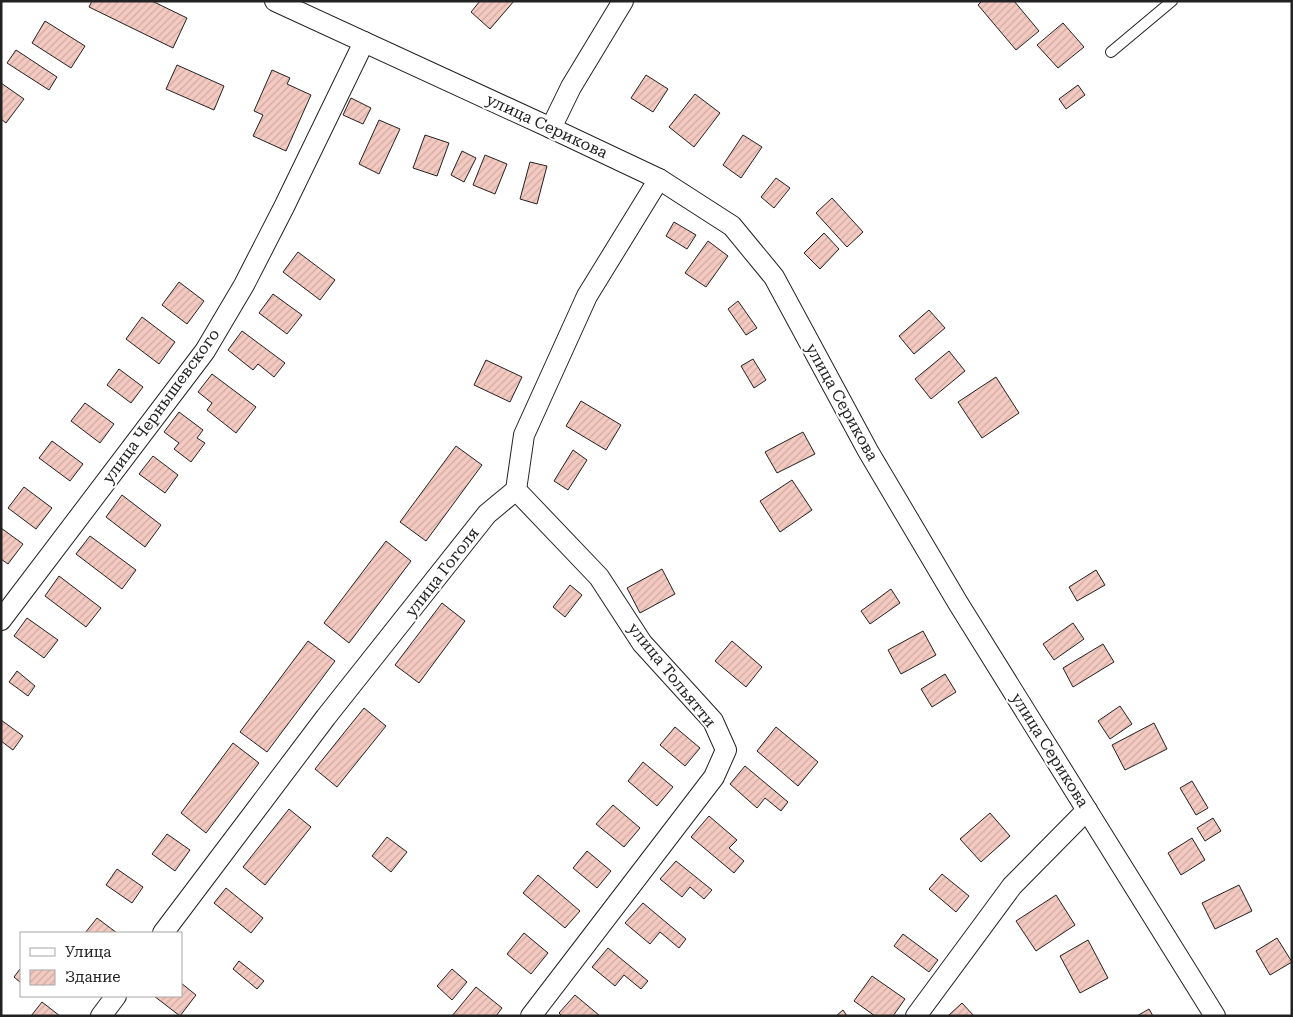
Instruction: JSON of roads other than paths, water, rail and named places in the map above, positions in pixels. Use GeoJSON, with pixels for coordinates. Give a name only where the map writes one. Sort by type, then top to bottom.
{"type":"FeatureCollection","features":[{"type":"Feature","properties":{"kind":"street","name":"улица Серикова"},"geometry":{"type":"LineString","coordinates":[[276,1],[659,179],[732,226],[774,277],[868,450],[958,604],[1216,1016]]}},
{"type":"Feature","properties":{"kind":"street"},"geometry":{"type":"LineString","coordinates":[[551,128],[571,87],[623,1]]}},
{"type":"Feature","properties":{"kind":"street","name":"улица Чернышевского"},"geometry":{"type":"LineString","coordinates":[[1,620],[205,351],[244,285],[280,216],[364,42]]}},
{"type":"Feature","properties":{"kind":"street"},"geometry":{"type":"LineString","coordinates":[[516,490],[524,435],[587,296],[659,179]]}},
{"type":"Feature","properties":{"kind":"street","name":"улица Гоголя"},"geometry":{"type":"LineString","coordinates":[[164,932],[326,717],[487,514],[516,490]]}},
{"type":"Feature","properties":{"kind":"street","name":"улица Тольятти"},"geometry":{"type":"LineString","coordinates":[[516,490],[599,577],[642,643],[713,721],[726,750],[714,777],[531,1016]]}},
{"type":"Feature","properties":{"kind":"street"},"geometry":{"type":"LineString","coordinates":[[916,1016],[1012,886],[1087,810]]}},
{"type":"Feature","properties":{"kind":"street"},"geometry":{"type":"LineString","coordinates":[[101,1016],[115,997]]}},
{"type":"Feature","properties":{"kind":"lane"},"geometry":{"type":"LineString","coordinates":[[1111,52],[1172,1]]}}]}
